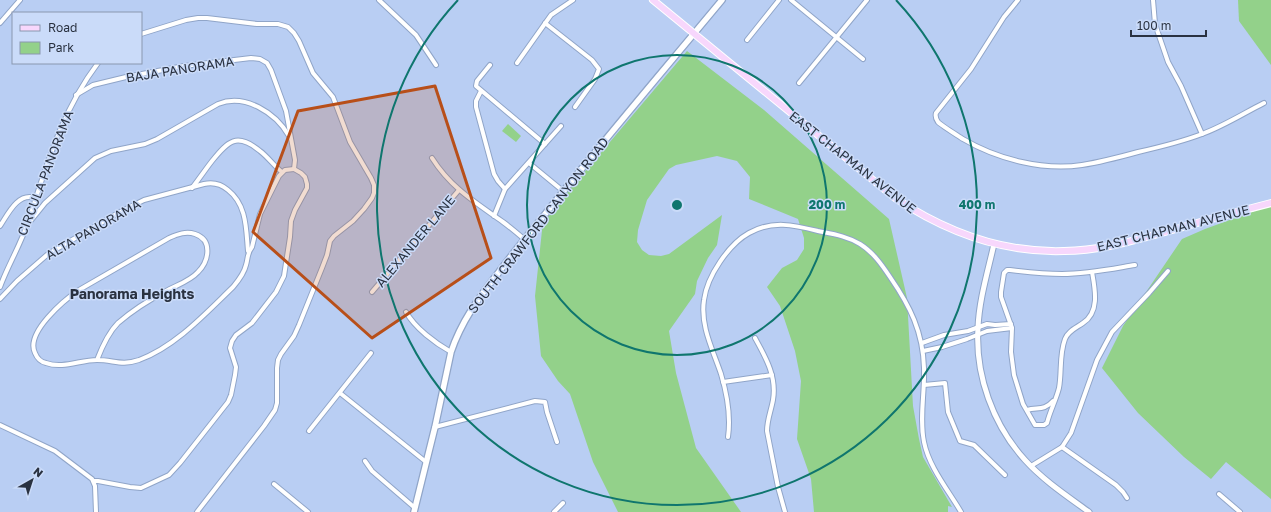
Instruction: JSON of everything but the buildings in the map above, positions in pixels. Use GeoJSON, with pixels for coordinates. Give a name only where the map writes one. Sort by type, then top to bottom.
{"type":"FeatureCollection","features":[{"type":"Feature","properties":{"kind":"main road","name":"EAST CHAPMAN AVENUE"},"geometry":{"type":"LineString","coordinates":[[653,0],[895,198],[924,217],[974,238],[1013,248],[1063,252],[1096,248],[1138,239],[1271,203]]}},
{"type":"Feature","properties":{"kind":"main road","name":"SOUTH CRAWFORD CANYON ROAD"},"geometry":{"type":"LineString","coordinates":[[414,510],[435,427],[450,352],[468,315],[479,298],[524,239],[722,0]]}},
{"type":"Feature","properties":{"kind":"street"},"geometry":{"type":"LineString","coordinates":[[0,23],[20,0]]}},
{"type":"Feature","properties":{"kind":"street"},"geometry":{"type":"LineString","coordinates":[[379,0],[416,35],[436,64]]}},
{"type":"Feature","properties":{"kind":"street"},"geometry":{"type":"LineString","coordinates":[[517,63],[551,15],[573,0]]}},
{"type":"Feature","properties":{"kind":"street"},"geometry":{"type":"LineString","coordinates":[[747,40],[779,0]]}},
{"type":"Feature","properties":{"kind":"street"},"geometry":{"type":"LineString","coordinates":[[790,0],[863,59]]}},
{"type":"Feature","properties":{"kind":"street"},"geometry":{"type":"LineString","coordinates":[[799,83],[867,0]]}},
{"type":"Feature","properties":{"kind":"street"},"geometry":{"type":"LineString","coordinates":[[1018,0],[1004,17],[971,69],[935,116],[938,122],[964,139],[994,154],[1024,163],[1081,165],[1163,146],[1202,134],[1264,103]]}},
{"type":"Feature","properties":{"kind":"street"},"geometry":{"type":"LineString","coordinates":[[1153,0],[1155,24],[1168,62],[1181,86],[1202,134]]}},
{"type":"Feature","properties":{"kind":"street"},"geometry":{"type":"LineString","coordinates":[[142,34],[186,20],[198,18],[251,24],[278,24],[288,27],[294,32],[299,41],[313,73],[333,97],[350,142],[374,185],[372,198],[364,209],[330,241],[327,255],[299,325],[294,336],[278,360],[277,402],[275,410],[196,512]]}},
{"type":"Feature","properties":{"kind":"street"},"geometry":{"type":"LineString","coordinates":[[545,22],[592,60],[599,69],[595,79],[575,107]]}},
{"type":"Feature","properties":{"kind":"street","name":"BAJA PANORAMA"},"geometry":{"type":"LineString","coordinates":[[76,95],[93,86],[126,76],[184,66],[251,58],[260,59],[267,63],[271,70],[286,111],[295,160],[294,169]]}},
{"type":"Feature","properties":{"kind":"street","name":"CIRCULA PANORAMA"},"geometry":{"type":"LineString","coordinates":[[0,287],[28,224],[53,145],[67,112],[76,95],[97,64]]}},
{"type":"Feature","properties":{"kind":"street"},"geometry":{"type":"LineString","coordinates":[[490,65],[476,86],[545,144]]}},
{"type":"Feature","properties":{"kind":"street"},"geometry":{"type":"LineString","coordinates":[[481,91],[476,101],[476,106],[494,174],[505,190]]}},
{"type":"Feature","properties":{"kind":"street"},"geometry":{"type":"LineString","coordinates":[[28,224],[45,203],[95,158],[111,151],[145,144],[157,139],[225,101],[242,101],[260,109],[276,119],[291,139]]}},
{"type":"Feature","properties":{"kind":"street"},"geometry":{"type":"LineString","coordinates":[[494,216],[505,190],[561,126]]}},
{"type":"Feature","properties":{"kind":"street"},"geometry":{"type":"LineString","coordinates":[[192,188],[221,150],[227,144],[235,141],[246,142],[259,150],[282,172]]}},
{"type":"Feature","properties":{"kind":"street"},"geometry":{"type":"LineString","coordinates":[[432,158],[440,171],[459,190],[524,239]]}},
{"type":"Feature","properties":{"kind":"street"},"geometry":{"type":"LineString","coordinates":[[529,163],[563,191]]}},
{"type":"Feature","properties":{"kind":"street"},"geometry":{"type":"LineString","coordinates":[[0,425],[55,451],[94,481],[141,488],[169,475],[228,402],[233,388],[236,367],[230,348],[232,341],[236,335],[252,323],[276,292],[284,276],[291,221],[307,188],[305,177],[294,169],[285,170],[282,172],[260,214],[252,247],[248,251],[246,266],[236,284],[192,326],[154,353],[140,360],[128,363],[97,360],[62,365],[45,363],[40,360],[35,355],[33,341],[38,331],[50,315],[66,299],[79,290],[169,238],[182,233],[190,232],[201,237],[206,242],[208,250],[207,257],[198,273],[149,300],[117,324],[106,338],[97,360]]}},
{"type":"Feature","properties":{"kind":"street","name":"ALTA PANORAMA"},"geometry":{"type":"LineString","coordinates":[[0,299],[17,281],[48,254],[85,231],[137,203],[210,183],[225,188],[234,195],[240,203],[243,210],[246,227],[248,251]]}},
{"type":"Feature","properties":{"kind":"street","name":"ALEXANDER LANE"},"geometry":{"type":"LineString","coordinates":[[372,292],[459,190]]}},
{"type":"Feature","properties":{"kind":"street"},"geometry":{"type":"LineString","coordinates":[[0,226],[21,198],[27,196],[35,198]]}},
{"type":"Feature","properties":{"kind":"street"},"geometry":{"type":"LineString","coordinates":[[728,437],[729,419],[723,382],[704,326],[704,299],[711,278],[724,256],[734,244],[750,233],[768,226],[782,224],[792,225],[845,237],[868,249],[878,259],[902,294],[914,316],[923,351],[924,385],[922,427],[926,449],[935,469],[962,512]]}},
{"type":"Feature","properties":{"kind":"street"},"geometry":{"type":"LineString","coordinates":[[994,244],[983,294],[978,327],[982,376],[990,403],[996,418],[1013,446],[1031,466],[1089,512]]}},
{"type":"Feature","properties":{"kind":"street"},"geometry":{"type":"LineString","coordinates":[[1092,272],[1095,288],[1093,309],[1088,318],[1070,332],[1065,340],[1061,358],[1059,389],[1047,423],[1044,425],[1035,425],[1027,410],[1012,364],[1011,326],[1000,292],[1003,278],[1007,270],[1056,274],[1092,272],[1135,265]]}},
{"type":"Feature","properties":{"kind":"street"},"geometry":{"type":"LineString","coordinates":[[1031,466],[1062,447],[1071,433],[1097,360],[1112,332],[1150,293],[1168,271]]}},
{"type":"Feature","properties":{"kind":"street"},"geometry":{"type":"LineString","coordinates":[[406,312],[419,328],[450,352]]}},
{"type":"Feature","properties":{"kind":"street"},"geometry":{"type":"LineString","coordinates":[[922,343],[944,335],[968,331],[987,324],[1011,326]]}},
{"type":"Feature","properties":{"kind":"street"},"geometry":{"type":"LineString","coordinates":[[923,351],[942,347],[987,331],[1011,326]]}},
{"type":"Feature","properties":{"kind":"street"},"geometry":{"type":"LineString","coordinates":[[755,338],[768,362],[772,375],[774,391],[767,424],[768,439],[785,512]]}},
{"type":"Feature","properties":{"kind":"street"},"geometry":{"type":"LineString","coordinates":[[310,431],[371,352]]}},
{"type":"Feature","properties":{"kind":"street"},"geometry":{"type":"LineString","coordinates":[[723,382],[772,375]]}},
{"type":"Feature","properties":{"kind":"street"},"geometry":{"type":"LineString","coordinates":[[924,385],[945,383],[948,412],[960,441],[974,445],[1004,475]]}},
{"type":"Feature","properties":{"kind":"street"},"geometry":{"type":"LineString","coordinates":[[340,393],[426,462]]}},
{"type":"Feature","properties":{"kind":"street"},"geometry":{"type":"LineString","coordinates":[[1027,410],[1042,409],[1049,406],[1055,399]]}},
{"type":"Feature","properties":{"kind":"street"},"geometry":{"type":"LineString","coordinates":[[435,427],[535,401],[546,402],[547,412],[557,442]]}},
{"type":"Feature","properties":{"kind":"street"},"geometry":{"type":"LineString","coordinates":[[1062,447],[1116,485],[1127,498]]}},
{"type":"Feature","properties":{"kind":"street"},"geometry":{"type":"LineString","coordinates":[[364,461],[372,471],[414,510]]}},
{"type":"Feature","properties":{"kind":"street"},"geometry":{"type":"LineString","coordinates":[[94,481],[96,512]]}},
{"type":"Feature","properties":{"kind":"street"},"geometry":{"type":"LineString","coordinates":[[274,484],[308,512]]}},
{"type":"Feature","properties":{"kind":"street"},"geometry":{"type":"LineString","coordinates":[[1219,494],[1239,512]]}},
{"type":"Feature","properties":{"kind":"street"},"geometry":{"type":"LineString","coordinates":[[554,512],[563,503]]}},
{"type":"Feature","properties":{"kind":"highlighted area"},"geometry":{"type":"Polygon","coordinates":[[[435,86],[491,258],[372,338],[253,232],[298,111],[435,86]]]}},
{"type":"Feature","properties":{"kind":"green space"},"geometry":{"type":"Polygon","coordinates":[[[1238,0],[1271,0],[1271,65],[1239,21],[1238,0]]]}},
{"type":"Feature","properties":{"kind":"green space"},"geometry":{"type":"Polygon","coordinates":[[[687,51],[764,110],[889,219],[907,298],[913,406],[919,439],[923,457],[952,507],[948,506],[948,512],[814,512],[811,479],[797,439],[801,381],[795,351],[780,306],[767,287],[782,268],[797,260],[804,249],[804,238],[798,219],[749,199],[750,177],[737,161],[717,156],[676,165],[669,169],[647,200],[638,230],[637,242],[642,250],[649,255],[661,256],[669,254],[722,215],[717,245],[708,258],[697,281],[695,294],[669,331],[676,373],[696,448],[741,512],[618,512],[593,462],[570,394],[558,381],[541,356],[535,296],[543,221],[687,51]]]}},
{"type":"Feature","properties":{"kind":"green space"},"geometry":{"type":"Polygon","coordinates":[[[508,124],[521,136],[516,142],[502,131],[508,124]]]}},
{"type":"Feature","properties":{"kind":"green space"},"geometry":{"type":"Polygon","coordinates":[[[1271,205],[1271,499],[1226,462],[1211,479],[1184,457],[1138,413],[1102,368],[1123,326],[1182,239],[1271,205]]]}},
{"type":"Feature","properties":{"kind":"district","name":"Panorama Heights"},"geometry":{"type":"Point","coordinates":[132,294]}}]}
